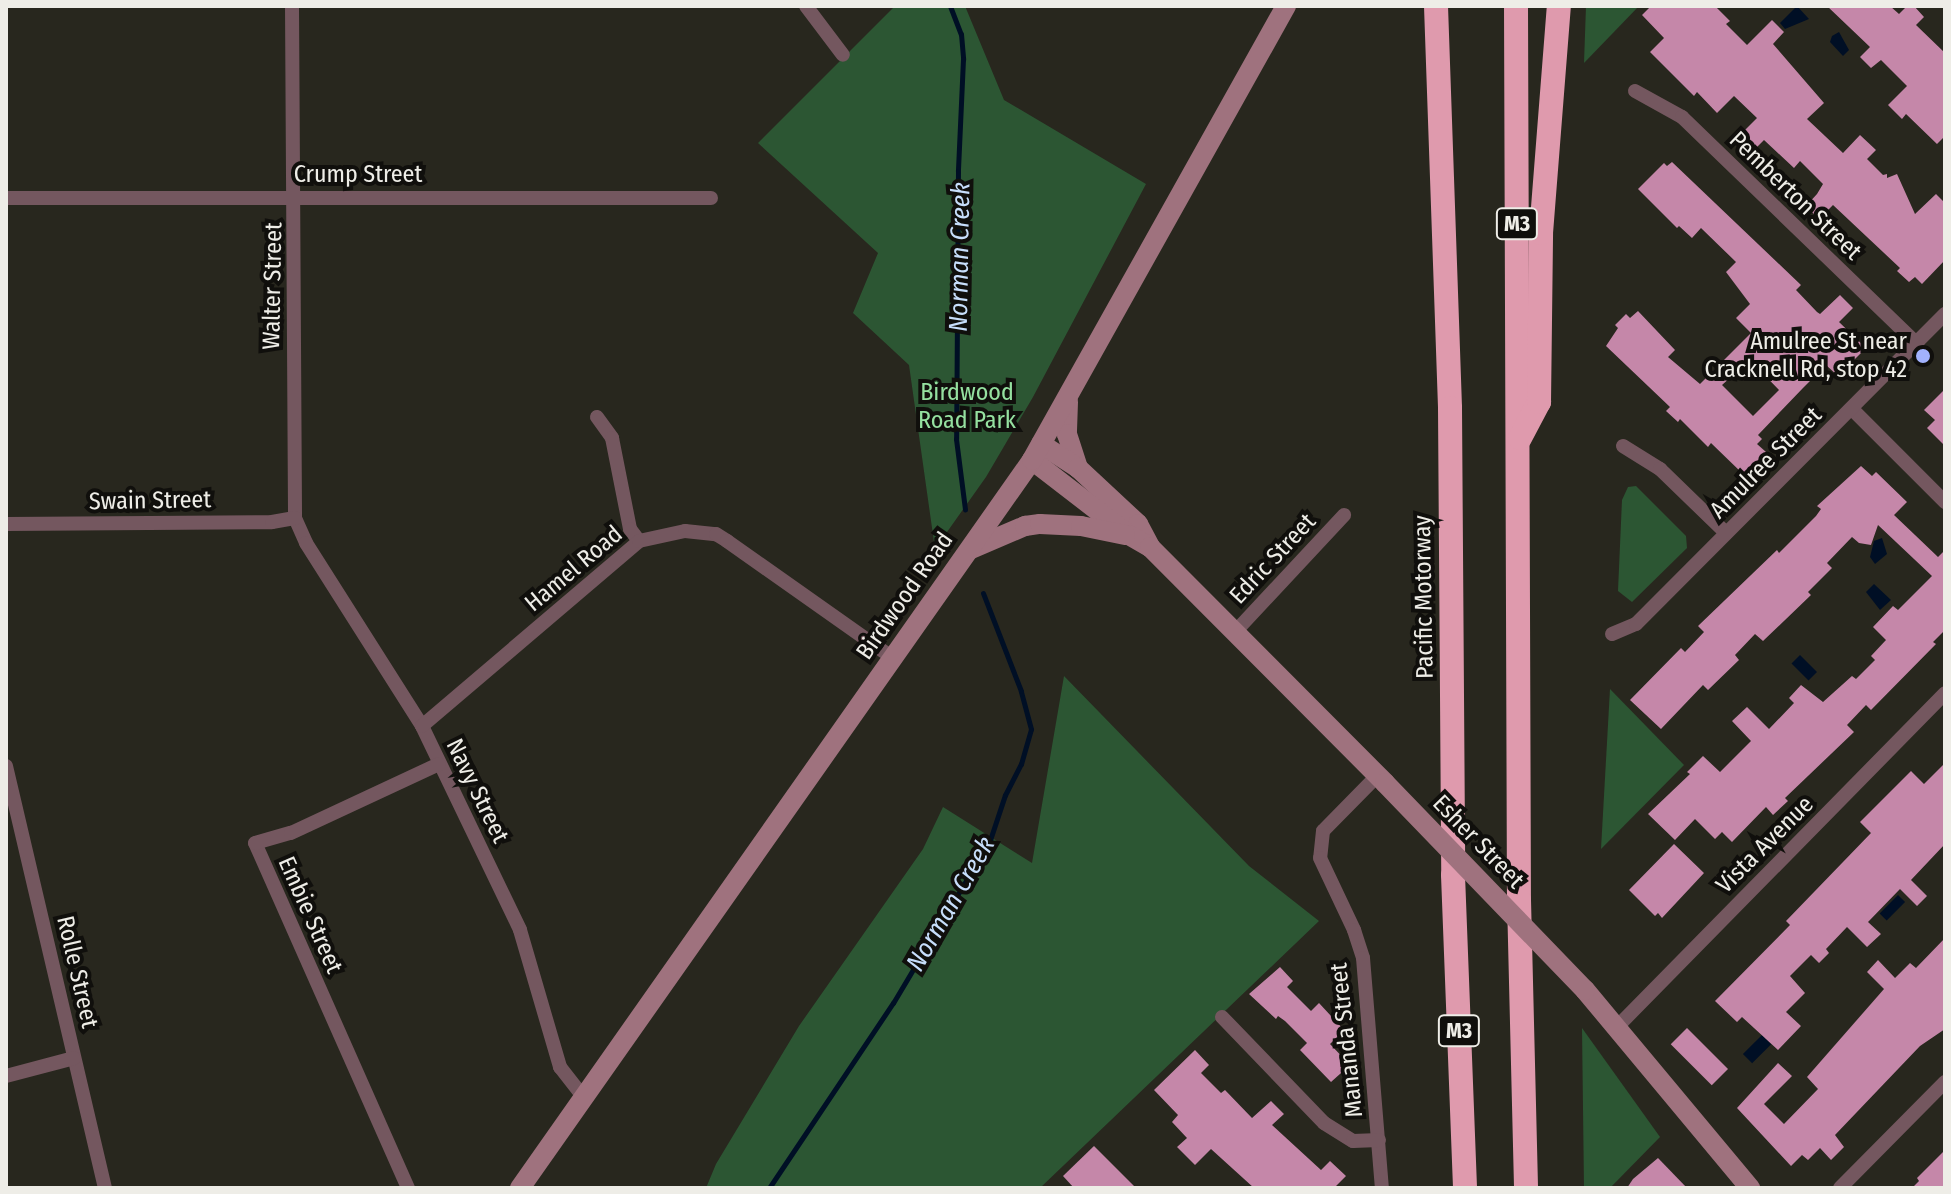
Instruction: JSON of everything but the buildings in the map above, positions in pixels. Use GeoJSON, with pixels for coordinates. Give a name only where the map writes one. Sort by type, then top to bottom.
{"type":"FeatureCollection","features":[{"type":"Feature","properties":{"kind":"highway","name":"Pacific Motorway"},"geometry":{"type":"LineString","coordinates":[[1436,6],[1450,408],[1453,875],[1465,1188]]}},
{"type":"Feature","properties":{"kind":"highway","name":"M3"},"geometry":{"type":"LineString","coordinates":[[1516,6],[1519,900],[1526,1188]]}},
{"type":"Feature","properties":{"kind":"highway"},"geometry":{"type":"LineString","coordinates":[[1517,443],[1539,402],[1541,233],[1559,6]]}},
{"type":"Feature","properties":{"kind":"main road","name":"Birdwood Road"},"geometry":{"type":"LineString","coordinates":[[520,1188],[1037,452],[1286,6]]}},
{"type":"Feature","properties":{"kind":"main road"},"geometry":{"type":"LineString","coordinates":[[1071,392],[1067,434],[1078,468]]}},
{"type":"Feature","properties":{"kind":"main road","name":"Esher Street"},"geometry":{"type":"LineString","coordinates":[[1037,452],[1078,468],[1138,524],[1150,547]]}},
{"type":"Feature","properties":{"kind":"main road","name":"Esher Street"},"geometry":{"type":"LineString","coordinates":[[1037,452],[1129,535],[1150,547],[1382,779],[1585,990],[1750,1188]]}},
{"type":"Feature","properties":{"kind":"main road"},"geometry":{"type":"LineString","coordinates":[[970,549],[1025,526],[1049,523],[1129,535]]}},
{"type":"Feature","properties":{"kind":"street","name":"Walter Street"},"geometry":{"type":"LineString","coordinates":[[292,6],[296,196],[295,518]]}},
{"type":"Feature","properties":{"kind":"street"},"geometry":{"type":"LineString","coordinates":[[806,6],[843,55]]}},
{"type":"Feature","properties":{"kind":"street","name":"Pemberton Street"},"geometry":{"type":"LineString","coordinates":[[1635,91],[1682,117],[1917,344]]}},
{"type":"Feature","properties":{"kind":"street","name":"Crump Street"},"geometry":{"type":"LineString","coordinates":[[6,198],[711,198]]}},
{"type":"Feature","properties":{"kind":"street","name":"Amulree Street"},"geometry":{"type":"LineString","coordinates":[[1612,634],[1636,624],[1945,314]]}},
{"type":"Feature","properties":{"kind":"street"},"geometry":{"type":"LineString","coordinates":[[1852,409],[1945,502]]}},
{"type":"Feature","properties":{"kind":"street"},"geometry":{"type":"LineString","coordinates":[[597,417],[612,438],[630,529],[639,541]]}},
{"type":"Feature","properties":{"kind":"street"},"geometry":{"type":"LineString","coordinates":[[1623,446],[1660,469],[1726,533]]}},
{"type":"Feature","properties":{"kind":"street","name":"Edric Street"},"geometry":{"type":"LineString","coordinates":[[1235,632],[1344,515]]}},
{"type":"Feature","properties":{"kind":"street","name":"Swain Street"},"geometry":{"type":"LineString","coordinates":[[6,524],[272,522],[295,518]]}},
{"type":"Feature","properties":{"kind":"street","name":"Navy Street"},"geometry":{"type":"LineString","coordinates":[[295,518],[306,543],[422,726],[520,930],[560,1067],[584,1098]]}},
{"type":"Feature","properties":{"kind":"street","name":"Hamel Road"},"geometry":{"type":"LineString","coordinates":[[422,726],[639,541],[685,531],[716,534],[893,658]]}},
{"type":"Feature","properties":{"kind":"street","name":"Vista Avenue"},"geometry":{"type":"LineString","coordinates":[[1617,1027],[1945,693]]}},
{"type":"Feature","properties":{"kind":"street","name":"Embie Street"},"geometry":{"type":"LineString","coordinates":[[408,1188],[255,843],[291,833],[439,764]]}},
{"type":"Feature","properties":{"kind":"street","name":"Rolle Street"},"geometry":{"type":"LineString","coordinates":[[6,766],[105,1188]]}},
{"type":"Feature","properties":{"kind":"street","name":"Mananda Street"},"geometry":{"type":"LineString","coordinates":[[1382,779],[1332,821],[1323,831],[1320,845],[1324,872],[1354,930],[1363,958],[1382,1188]]}},
{"type":"Feature","properties":{"kind":"street"},"geometry":{"type":"LineString","coordinates":[[1222,1017],[1324,1123],[1353,1141],[1379,1140]]}},
{"type":"Feature","properties":{"kind":"street"},"geometry":{"type":"LineString","coordinates":[[6,1076],[74,1058]]}},
{"type":"Feature","properties":{"kind":"street"},"geometry":{"type":"LineString","coordinates":[[1840,1188],[1945,1082]]}},
{"type":"Feature","properties":{"kind":"green space","name":"Birdwood Road Park"},"geometry":{"type":"Polygon","coordinates":[[[895,6],[965,6],[1004,100],[1146,184],[1033,397],[986,477],[935,549],[909,365],[853,313],[878,253],[758,143],[895,6]]]}},
{"type":"Feature","properties":{"kind":"green space"},"geometry":{"type":"Polygon","coordinates":[[[1586,6],[1639,6],[1584,63],[1586,6]]]}},
{"type":"Feature","properties":{"kind":"green space"},"geometry":{"type":"Polygon","coordinates":[[[1636,486],[1686,536],[1687,548],[1632,602],[1618,591],[1622,500],[1628,487],[1636,486]]]}},
{"type":"Feature","properties":{"kind":"green space"},"geometry":{"type":"Polygon","coordinates":[[[1064,676],[1249,866],[1319,921],[1040,1188],[706,1188],[716,1164],[799,1026],[923,849],[943,807],[1032,863],[1064,676]]]}},
{"type":"Feature","properties":{"kind":"green space"},"geometry":{"type":"Polygon","coordinates":[[[1610,689],[1684,765],[1601,849],[1610,689]]]}},
{"type":"Feature","properties":{"kind":"green space"},"geometry":{"type":"Polygon","coordinates":[[[1582,1028],[1660,1137],[1610,1188],[1584,1188],[1582,1028]]]}},
{"type":"Feature","properties":{"kind":"water"},"geometry":{"type":"Polygon","coordinates":[[[1797,6],[1809,19],[1785,29],[1780,23],[1797,6]]]}},
{"type":"Feature","properties":{"kind":"water"},"geometry":{"type":"Polygon","coordinates":[[[1839,32],[1849,50],[1843,56],[1830,42],[1832,36],[1839,32]]]}},
{"type":"Feature","properties":{"kind":"water"},"geometry":{"type":"Polygon","coordinates":[[[1882,538],[1887,554],[1875,564],[1870,557],[1874,541],[1882,538]]]}},
{"type":"Feature","properties":{"kind":"water"},"geometry":{"type":"Polygon","coordinates":[[[1874,584],[1891,600],[1880,610],[1866,592],[1874,584]]]}},
{"type":"Feature","properties":{"kind":"water"},"geometry":{"type":"Polygon","coordinates":[[[1800,655],[1817,672],[1808,680],[1792,663],[1800,655]]]}},
{"type":"Feature","properties":{"kind":"water"},"geometry":{"type":"Polygon","coordinates":[[[1898,895],[1905,902],[1887,920],[1880,913],[1898,895]]]}},
{"type":"Feature","properties":{"kind":"water"},"geometry":{"type":"Polygon","coordinates":[[[1762,1035],[1771,1044],[1752,1063],[1743,1054],[1762,1035]]]}},
{"type":"Feature","properties":{"kind":"waterway","name":"Norman Creek"},"geometry":{"type":"LineString","coordinates":[[950,6],[961,34],[963,59],[958,171],[956,439],[965,509]]}},
{"type":"Feature","properties":{"kind":"waterway","name":"Norman Creek"},"geometry":{"type":"LineString","coordinates":[[769,1188],[893,1003],[990,840],[1005,795],[1021,764],[1031,729],[1021,691],[983,593]]}},
{"type":"Feature","properties":{"kind":"place","name":"Amulree St near Cracknell Rd, stop 42"},"geometry":{"type":"Point","coordinates":[1923,356]}}]}
